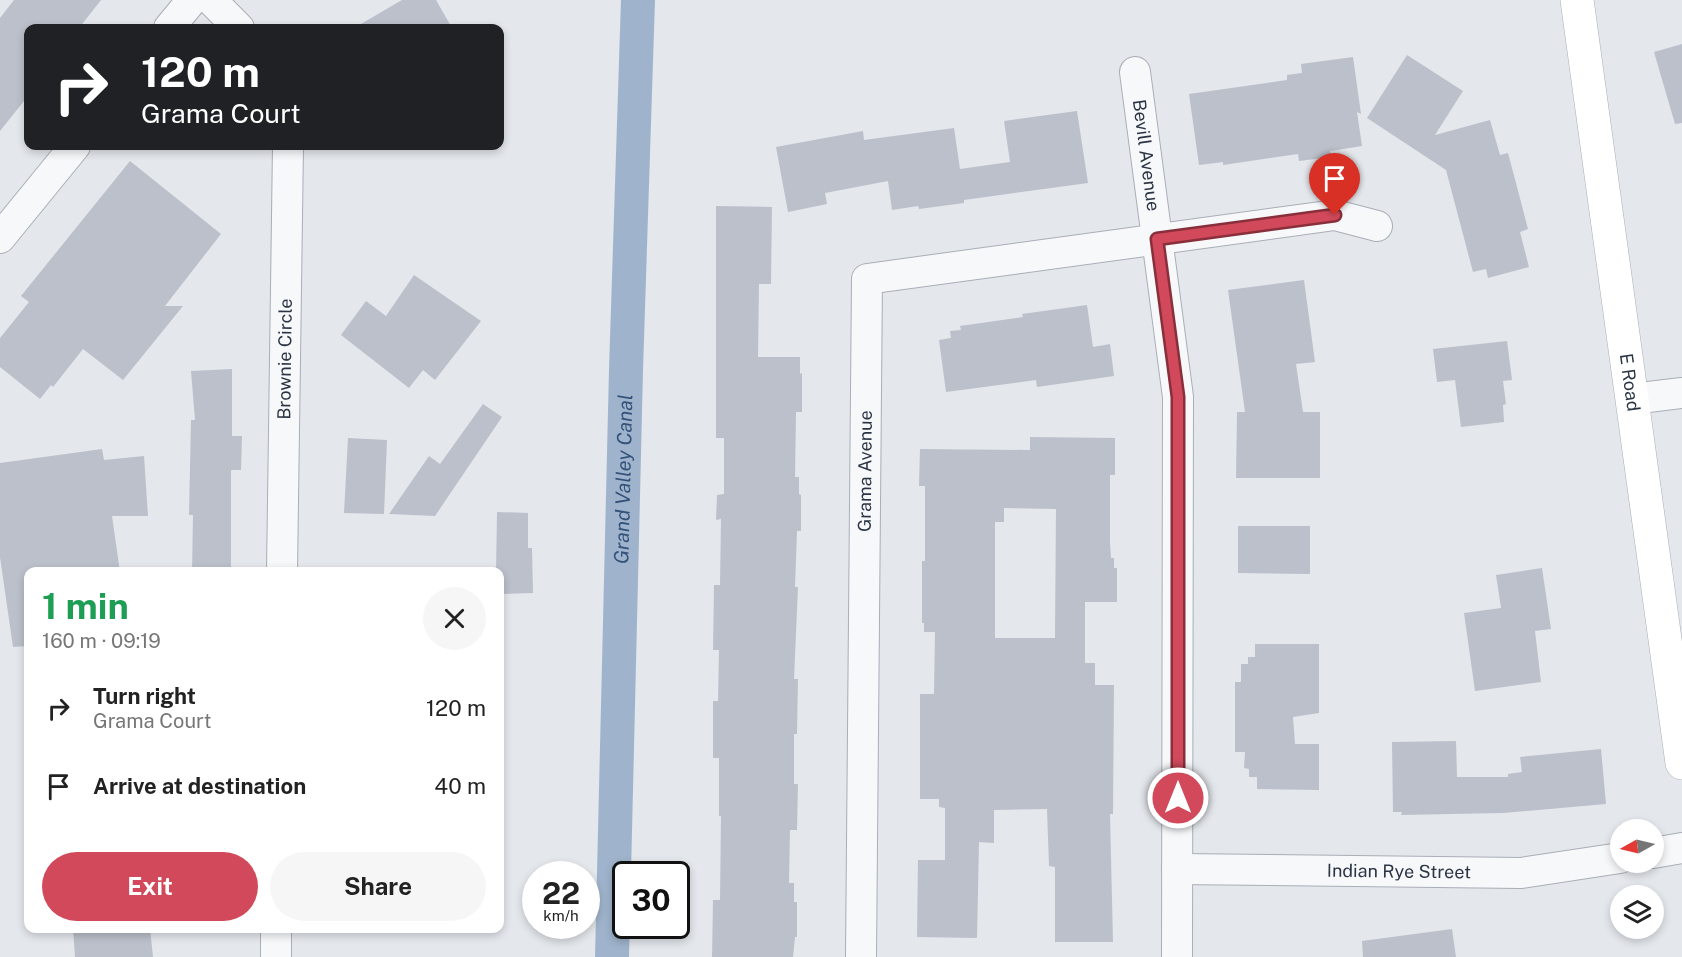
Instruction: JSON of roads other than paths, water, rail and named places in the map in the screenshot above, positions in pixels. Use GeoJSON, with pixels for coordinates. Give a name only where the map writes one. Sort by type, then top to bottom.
{"type":"FeatureCollection","features":[{"type":"Feature","properties":{"kind":"street"},"geometry":{"type":"LineString","coordinates":[[172,24],[192,0]]}},
{"type":"Feature","properties":{"kind":"street"},"geometry":{"type":"LineString","coordinates":[[210,0],[236,24]]}},
{"type":"Feature","properties":{"kind":"street","name":"E Road"},"geometry":{"type":"LineString","coordinates":[[1577,0],[1682,763]]}},
{"type":"Feature","properties":{"kind":"street","name":"Bevill Avenue"},"geometry":{"type":"LineString","coordinates":[[1135,72],[1178,397],[1177,957]]}},
{"type":"Feature","properties":{"kind":"street"},"geometry":{"type":"LineString","coordinates":[[0,238],[72,150]]}},
{"type":"Feature","properties":{"kind":"street","name":"Brownie Circle"},"geometry":{"type":"LineString","coordinates":[[282,567],[288,150]]}},
{"type":"Feature","properties":{"kind":"street"},"geometry":{"type":"LineString","coordinates":[[1157,239],[1335,215],[1377,226]]}},
{"type":"Feature","properties":{"kind":"street","name":"Grama Avenue"},"geometry":{"type":"LineString","coordinates":[[861,957],[867,279],[1157,239]]}},
{"type":"Feature","properties":{"kind":"street"},"geometry":{"type":"LineString","coordinates":[[1632,399],[1682,393]]}},
{"type":"Feature","properties":{"kind":"street"},"geometry":{"type":"LineString","coordinates":[[1664,851],[1682,848]]}},
{"type":"Feature","properties":{"kind":"street","name":"Indian Rye Street"},"geometry":{"type":"LineString","coordinates":[[1177,869],[1521,873],[1610,860]]}},
{"type":"Feature","properties":{"kind":"street"},"geometry":{"type":"LineString","coordinates":[[276,933],[276,957]]}},
{"type":"Feature","properties":{"kind":"waterway","name":"Grand Valley Canal"},"geometry":{"type":"LineString","coordinates":[[612,957],[626,370],[638,0]]}}]}
